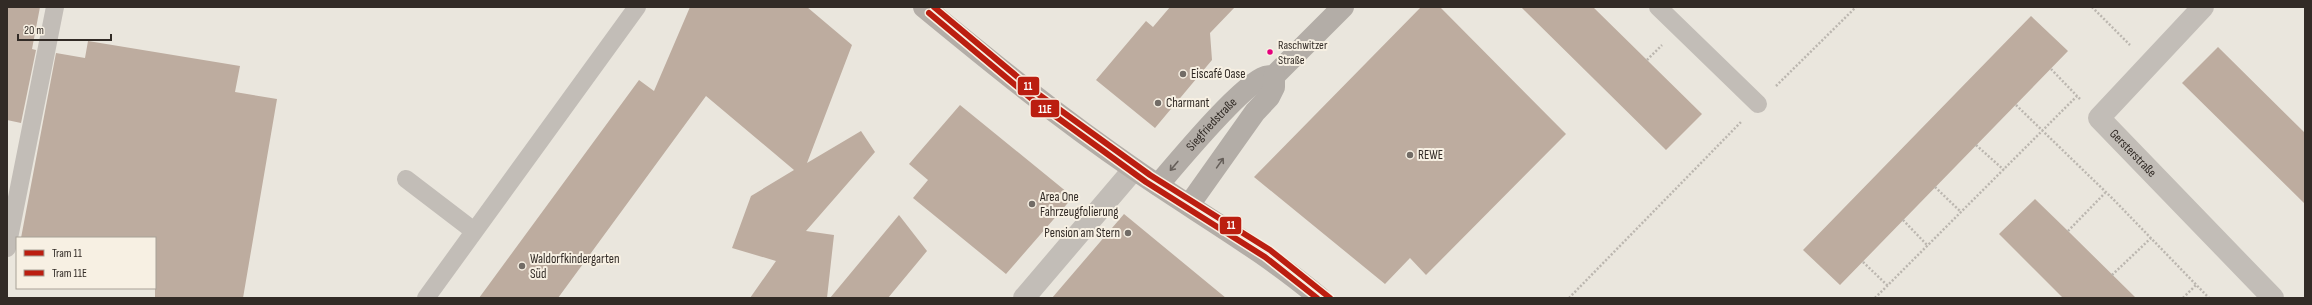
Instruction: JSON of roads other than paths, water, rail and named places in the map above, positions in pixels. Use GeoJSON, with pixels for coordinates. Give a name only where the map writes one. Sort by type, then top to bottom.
{"type":"FeatureCollection","features":[{"type":"Feature","properties":{"kind":"main road"},"geometry":{"type":"LineString","coordinates":[[924,7],[1032,96],[1134,170],[1260,252],[1320,298]]}},
{"type":"Feature","properties":{"kind":"main road","name":"Siegfriedstraße"},"geometry":{"type":"LineString","coordinates":[[1158,185],[1192,145],[1247,89],[1264,77],[1274,76],[1343,7]]}},
{"type":"Feature","properties":{"kind":"main road","name":"Siegfriedstraße"},"geometry":{"type":"LineString","coordinates":[[1188,205],[1255,112],[1269,97],[1274,87],[1274,76]]}},
{"type":"Feature","properties":{"kind":"street","name":"Gersterstraße"},"geometry":{"type":"LineString","coordinates":[[2203,7],[2099,118],[2273,298]]}},
{"type":"Feature","properties":{"kind":"street"},"geometry":{"type":"LineString","coordinates":[[1024,298],[1134,170]]}},
{"type":"Feature","properties":{"kind":"lane"},"geometry":{"type":"LineString","coordinates":[[7,248],[55,7]]}},
{"type":"Feature","properties":{"kind":"lane"},"geometry":{"type":"LineString","coordinates":[[426,298],[637,7]]}},
{"type":"Feature","properties":{"kind":"lane"},"geometry":{"type":"LineString","coordinates":[[1658,7],[1758,104]]}},
{"type":"Feature","properties":{"kind":"lane"},"geometry":{"type":"LineString","coordinates":[[406,179],[474,231]]}},
{"type":"Feature","properties":{"kind":"tram line","name":"11"},"geometry":{"type":"LineString","coordinates":[[934,7],[1038,94],[1150,175],[1270,250],[1330,298]]}},
{"type":"Feature","properties":{"kind":"tram line","name":"11E"},"geometry":{"type":"LineString","coordinates":[[929,13],[1033,100],[1146,182],[1265,257],[1317,298]]}},
{"type":"Feature","properties":{"kind":"place","name":"Raschwitzer Straße"},"geometry":{"type":"Point","coordinates":[1270,52]}},
{"type":"Feature","properties":{"kind":"place","name":"Eiscafé Oase"},"geometry":{"type":"Point","coordinates":[1183,74]}},
{"type":"Feature","properties":{"kind":"place","name":"Charmant"},"geometry":{"type":"Point","coordinates":[1158,103]}},
{"type":"Feature","properties":{"kind":"place","name":"REWE"},"geometry":{"type":"Point","coordinates":[1410,155]}},
{"type":"Feature","properties":{"kind":"place","name":"Area One Fahrzeugfolierung"},"geometry":{"type":"Point","coordinates":[1032,204]}},
{"type":"Feature","properties":{"kind":"place","name":"Pension am Stern"},"geometry":{"type":"Point","coordinates":[1128,233]}},
{"type":"Feature","properties":{"kind":"place","name":"Waldorfkindergarten Süd"},"geometry":{"type":"Point","coordinates":[522,266]}}]}
